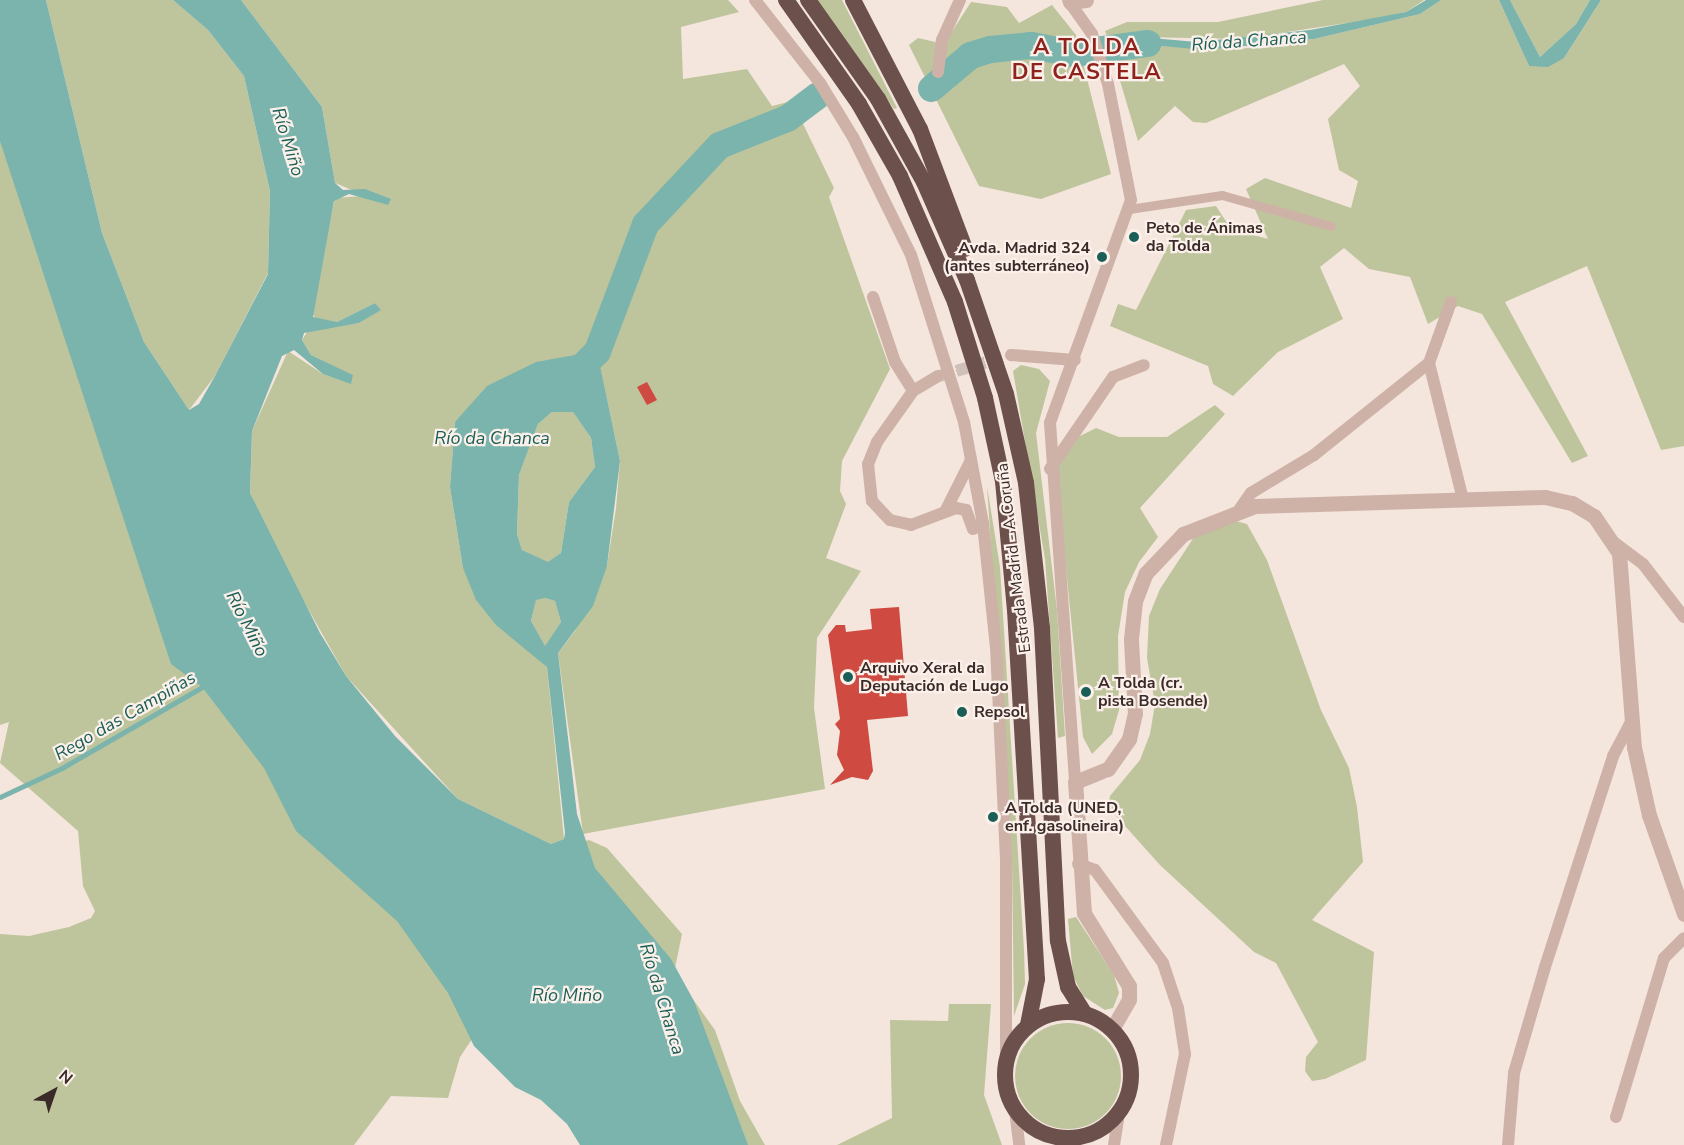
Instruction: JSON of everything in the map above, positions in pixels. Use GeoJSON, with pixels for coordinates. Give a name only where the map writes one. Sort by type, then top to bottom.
{"type":"FeatureCollection","features":[{"type":"Feature","properties":{"kind":"highway","name":"Estrada Madrid - A Coruña"},"geometry":{"type":"LineString","coordinates":[[786,0],[859,104],[900,176],[955,302],[986,398],[1003,481],[1015,610],[1038,979],[1028,1026],[1006,1060]]}},
{"type":"Feature","properties":{"kind":"highway","name":"Estrada Madrid - A Coruña"},"geometry":{"type":"LineString","coordinates":[[808,0],[878,99],[924,182],[967,280],[1006,394],[1026,483],[1042,628],[1058,941],[1068,987],[1084,1013],[1112,1029]]}},
{"type":"Feature","properties":{"kind":"highway"},"geometry":{"type":"LineString","coordinates":[[853,0],[920,129],[984,299],[1006,394]]}},
{"type":"Feature","properties":{"kind":"highway","name":"Estrada Madrid - A Coruña"},"geometry":{"type":"LineString","coordinates":[[1028,1026],[1054,1013],[1084,1013]]}},
{"type":"Feature","properties":{"kind":"highway"},"geometry":{"type":"LineString","coordinates":[[1006,1060],[1006,1086],[1015,1110],[1043,1139],[1091,1139],[1119,1113],[1132,1079],[1124,1044],[1112,1029]]}},
{"type":"Feature","properties":{"kind":"street"},"geometry":{"type":"LineString","coordinates":[[755,0],[825,92],[911,255],[945,353],[971,459],[984,524],[1002,769],[1006,1060]]}},
{"type":"Feature","properties":{"kind":"street"},"geometry":{"type":"LineString","coordinates":[[938,72],[942,40],[960,0]]}},
{"type":"Feature","properties":{"kind":"street"},"geometry":{"type":"LineString","coordinates":[[1069,1],[1086,0]]}},
{"type":"Feature","properties":{"kind":"street"},"geometry":{"type":"LineString","coordinates":[[1069,1],[1092,34],[1108,84],[1128,209],[1075,360],[1050,423],[1049,438],[1050,469],[1059,522],[1076,782],[1078,864],[1084,913],[1129,986],[1129,999],[1112,1029]]}},
{"type":"Feature","properties":{"kind":"street"},"geometry":{"type":"LineString","coordinates":[[1128,209],[1222,195],[1331,226]]}},
{"type":"Feature","properties":{"kind":"street"},"geometry":{"type":"LineString","coordinates":[[873,297],[895,362],[913,391]]}},
{"type":"Feature","properties":{"kind":"street"},"geometry":{"type":"LineString","coordinates":[[1239,510],[1251,493],[1314,454],[1429,363],[1451,302]]}},
{"type":"Feature","properties":{"kind":"street"},"geometry":{"type":"LineString","coordinates":[[1011,355],[1075,360]]}},
{"type":"Feature","properties":{"kind":"street"},"geometry":{"type":"LineString","coordinates":[[1429,363],[1463,499]]}},
{"type":"Feature","properties":{"kind":"street"},"geometry":{"type":"LineString","coordinates":[[1050,469],[1113,377],[1144,365]]}},
{"type":"Feature","properties":{"kind":"street"},"geometry":{"type":"LineString","coordinates":[[938,376],[913,391],[877,442],[868,464],[869,492],[890,520],[911,525],[946,510],[966,510],[973,529],[984,524]]}},
{"type":"Feature","properties":{"kind":"street"},"geometry":{"type":"LineString","coordinates":[[946,510],[971,459]]}},
{"type":"Feature","properties":{"kind":"street"},"geometry":{"type":"LineString","coordinates":[[1076,782],[1108,769],[1129,740],[1135,714],[1131,639],[1135,601],[1146,573],[1183,534],[1239,510],[1304,501],[1545,497],[1572,503],[1594,516],[1614,543],[1643,564],[1684,617]]}},
{"type":"Feature","properties":{"kind":"street"},"geometry":{"type":"LineString","coordinates":[[1614,543],[1626,602],[1632,720],[1648,815],[1684,914]]}},
{"type":"Feature","properties":{"kind":"street"},"geometry":{"type":"LineString","coordinates":[[1508,1145],[1514,1074],[1542,978],[1613,756],[1632,720]]}},
{"type":"Feature","properties":{"kind":"street"},"geometry":{"type":"LineString","coordinates":[[1078,864],[1095,870],[1163,963],[1178,1008],[1185,1054],[1166,1145]]}},
{"type":"Feature","properties":{"kind":"street"},"geometry":{"type":"LineString","coordinates":[[1616,1117],[1664,958],[1684,938]]}},
{"type":"Feature","properties":{"kind":"street"},"geometry":{"type":"LineString","coordinates":[[1015,1110],[1019,1145]]}},
{"type":"Feature","properties":{"kind":"street"},"geometry":{"type":"LineString","coordinates":[[1114,1145],[1119,1113]]}},
{"type":"Feature","properties":{"kind":"green space"},"geometry":{"type":"Polygon","coordinates":[[[46,0],[173,0],[208,30],[244,76],[270,191],[268,273],[215,376],[189,410],[144,342],[102,233],[46,0]]]}},
{"type":"Feature","properties":{"kind":"green space"},"geometry":{"type":"Polygon","coordinates":[[[241,0],[728,0],[739,12],[681,27],[683,79],[747,69],[772,106],[792,101],[834,188],[829,197],[890,369],[842,461],[840,491],[846,504],[826,558],[861,571],[817,638],[814,708],[825,789],[583,834],[558,653],[575,631],[607,566],[616,508],[620,461],[597,352],[455,422],[450,487],[463,568],[547,667],[564,839],[551,844],[458,799],[346,676],[276,552],[250,493],[252,431],[288,351],[323,374],[351,383],[352,375],[311,355],[302,340],[309,329],[359,323],[380,310],[375,303],[337,322],[317,321],[311,311],[335,198],[363,196],[388,205],[335,183],[322,107],[241,0]]]}},
{"type":"Feature","properties":{"kind":"green space"},"geometry":{"type":"Polygon","coordinates":[[[816,0],[842,0],[897,108],[894,109],[816,0]]]}},
{"type":"Feature","properties":{"kind":"green space"},"geometry":{"type":"Polygon","coordinates":[[[1323,0],[1424,0],[1406,12],[1374,19],[1240,39],[1140,37],[1111,48],[1105,31],[1127,22],[1218,22],[1323,0]]]}},
{"type":"Feature","properties":{"kind":"green space"},"geometry":{"type":"Polygon","coordinates":[[[1441,0],[1499,0],[1529,66],[1564,58],[1601,0],[1684,0],[1684,446],[1661,450],[1587,266],[1505,302],[1588,456],[1572,463],[1482,314],[1458,306],[1428,324],[1410,277],[1369,269],[1344,248],[1320,267],[1343,319],[1278,352],[1233,396],[1213,384],[1208,366],[1110,326],[1118,304],[1136,310],[1186,210],[1216,206],[1231,229],[1268,239],[1246,189],[1265,178],[1351,208],[1358,181],[1339,170],[1328,119],[1360,86],[1344,64],[1206,123],[1193,122],[1175,106],[1138,141],[1112,54],[1161,46],[1240,49],[1314,39],[1420,14],[1441,0]]]}},
{"type":"Feature","properties":{"kind":"green space"},"geometry":{"type":"Polygon","coordinates":[[[1510,0],[1590,0],[1576,24],[1540,57],[1510,0]]]}},
{"type":"Feature","properties":{"kind":"green space"},"geometry":{"type":"Polygon","coordinates":[[[971,2],[1007,7],[1019,23],[1052,5],[1076,35],[1111,174],[1041,199],[979,186],[909,45],[918,38],[944,44],[971,2]]]}},
{"type":"Feature","properties":{"kind":"green space"},"geometry":{"type":"Polygon","coordinates":[[[0,134],[482,1024],[460,1057],[448,1098],[391,1096],[354,1145],[0,1145],[0,934],[29,936],[69,927],[91,918],[95,911],[83,886],[78,831],[0,763],[9,722],[0,725],[0,134]]]}},
{"type":"Feature","properties":{"kind":"green space"},"geometry":{"type":"Polygon","coordinates":[[[1021,365],[1039,369],[1050,381],[1036,433],[1057,610],[1065,736],[1058,738],[1045,559],[1013,371],[1021,365]]]}},
{"type":"Feature","properties":{"kind":"green space"},"geometry":{"type":"Polygon","coordinates":[[[1215,405],[1225,414],[1140,508],[1158,537],[1139,562],[1125,592],[1118,636],[1119,710],[1112,734],[1092,754],[1083,737],[1054,449],[1096,428],[1119,437],[1167,437],[1215,405]]]}},
{"type":"Feature","properties":{"kind":"green space"},"geometry":{"type":"Polygon","coordinates":[[[552,412],[573,412],[591,438],[595,467],[569,502],[561,553],[548,563],[522,550],[517,534],[519,475],[538,424],[552,412]]]}},
{"type":"Feature","properties":{"kind":"green space"},"geometry":{"type":"Polygon","coordinates":[[[987,486],[1000,567],[1024,950],[1025,984],[1014,1016],[1012,864],[987,486]]]}},
{"type":"Feature","properties":{"kind":"green space"},"geometry":{"type":"Polygon","coordinates":[[[1232,520],[1247,524],[1267,560],[1321,710],[1349,768],[1357,807],[1363,862],[1312,920],[1374,952],[1366,1060],[1325,1079],[1312,1081],[1305,1071],[1306,1057],[1318,1042],[1276,963],[1254,952],[1160,865],[1108,807],[1110,796],[1140,760],[1150,734],[1155,704],[1147,658],[1149,616],[1160,589],[1196,534],[1232,520]]]}},
{"type":"Feature","properties":{"kind":"green space"},"geometry":{"type":"Polygon","coordinates":[[[545,598],[555,601],[561,622],[545,647],[531,621],[536,599],[545,598]]]}},
{"type":"Feature","properties":{"kind":"green space"},"geometry":{"type":"Polygon","coordinates":[[[589,840],[607,848],[682,934],[674,973],[715,1030],[740,1101],[765,1145],[726,1145],[572,844],[589,840]]]}},
{"type":"Feature","properties":{"kind":"green space"},"geometry":{"type":"Polygon","coordinates":[[[1076,917],[1114,975],[1119,993],[1113,1008],[1105,1010],[1083,996],[1073,976],[1068,919],[1076,917]]]}},
{"type":"Feature","properties":{"kind":"green space"},"geometry":{"type":"Polygon","coordinates":[[[949,1004],[991,1004],[984,1095],[1002,1145],[837,1145],[892,1118],[890,1020],[948,1021],[949,1004]]]}},
{"type":"Feature","properties":{"kind":"green space"},"geometry":{"type":"Polygon","coordinates":[[[1068,1023],[1088,1027],[1105,1039],[1117,1056],[1121,1076],[1117,1096],[1105,1113],[1088,1125],[1068,1129],[1048,1125],[1031,1113],[1019,1096],[1015,1076],[1019,1056],[1031,1039],[1048,1027],[1068,1023]]]}},
{"type":"Feature","properties":{"kind":"water","name":"Río Miño"},"geometry":{"type":"Polygon","coordinates":[[[0,0],[46,0],[102,233],[144,342],[189,410],[199,404],[268,274],[270,191],[244,76],[208,30],[173,0],[241,0],[322,107],[335,183],[343,190],[365,189],[391,199],[388,205],[349,194],[334,201],[313,317],[337,322],[375,303],[381,310],[359,323],[304,333],[302,340],[311,355],[353,375],[351,384],[323,374],[294,350],[282,356],[252,431],[250,493],[320,633],[346,676],[395,736],[458,799],[551,844],[564,839],[565,833],[547,667],[496,625],[476,600],[463,568],[450,487],[455,422],[487,386],[536,362],[597,351],[620,461],[607,566],[593,606],[558,653],[577,814],[595,868],[671,959],[694,1001],[748,1145],[580,1145],[567,1124],[541,1100],[515,1087],[474,1046],[448,993],[397,921],[296,831],[264,768],[202,687],[171,664],[0,141],[0,0]],[[552,412],[538,424],[519,475],[517,534],[522,550],[548,562],[561,553],[569,502],[595,467],[591,438],[573,412],[552,412]],[[545,598],[536,600],[531,621],[545,646],[561,622],[555,601],[545,598]]]}},
{"type":"Feature","properties":{"kind":"water"},"geometry":{"type":"Polygon","coordinates":[[[1426,0],[1441,0],[1420,14],[1314,39],[1206,50],[1161,46],[1112,54],[1111,48],[1140,37],[1197,42],[1310,30],[1406,12],[1426,0]]]}},
{"type":"Feature","properties":{"kind":"water"},"geometry":{"type":"Polygon","coordinates":[[[1499,0],[1510,0],[1540,57],[1576,24],[1590,0],[1601,0],[1564,58],[1548,67],[1529,66],[1499,0]]]}},
{"type":"Feature","properties":{"kind":"building"},"geometry":{"type":"Polygon","coordinates":[[[647,382],[657,400],[647,405],[637,387],[647,382]]]}},
{"type":"Feature","properties":{"kind":"building"},"geometry":{"type":"Polygon","coordinates":[[[899,607],[908,716],[867,720],[873,771],[868,780],[852,777],[830,785],[844,770],[837,755],[840,731],[835,724],[840,719],[828,635],[836,625],[845,625],[846,632],[872,629],[870,609],[899,607]]]}},
{"type":"Feature","properties":{"kind":"waterway"},"geometry":{"type":"LineString","coordinates":[[931,88],[970,55],[990,49],[1031,45],[1073,53],[1147,43]]}},
{"type":"Feature","properties":{"kind":"waterway","name":"Río da Chanca"},"geometry":{"type":"LineString","coordinates":[[571,377],[597,351],[645,224],[719,145],[787,118],[817,95]]}},
{"type":"Feature","properties":{"kind":"waterway","name":"Rego das Campiñas"},"geometry":{"type":"LineString","coordinates":[[0,797],[62,768],[206,685]]}},
{"type":"Feature","properties":{"kind":"tunnel"},"geometry":{"type":"LineString","coordinates":[[939,376],[1011,355]]}},
{"type":"Feature","properties":{"kind":"place","name":"Peto de Ánimas da Tolda"},"geometry":{"type":"Point","coordinates":[1134,237]}},
{"type":"Feature","properties":{"kind":"place","name":"Avda. Madrid 324 (antes subterráneo)"},"geometry":{"type":"Point","coordinates":[1102,257]}},
{"type":"Feature","properties":{"kind":"place","name":"Arquivo Xeral da Deputación de Lugo"},"geometry":{"type":"Point","coordinates":[848,677]}},
{"type":"Feature","properties":{"kind":"place","name":"A Tolda (cr. pista Bosende)"},"geometry":{"type":"Point","coordinates":[1086,692]}},
{"type":"Feature","properties":{"kind":"place","name":"Repsol"},"geometry":{"type":"Point","coordinates":[962,712]}},
{"type":"Feature","properties":{"kind":"place","name":"A Tolda (UNED, enf. gasolineira)"},"geometry":{"type":"Point","coordinates":[993,817]}},
{"type":"Feature","properties":{"kind":"district","name":"A TOLDA DE CASTELA"},"geometry":{"type":"Point","coordinates":[1087,60]}}]}
